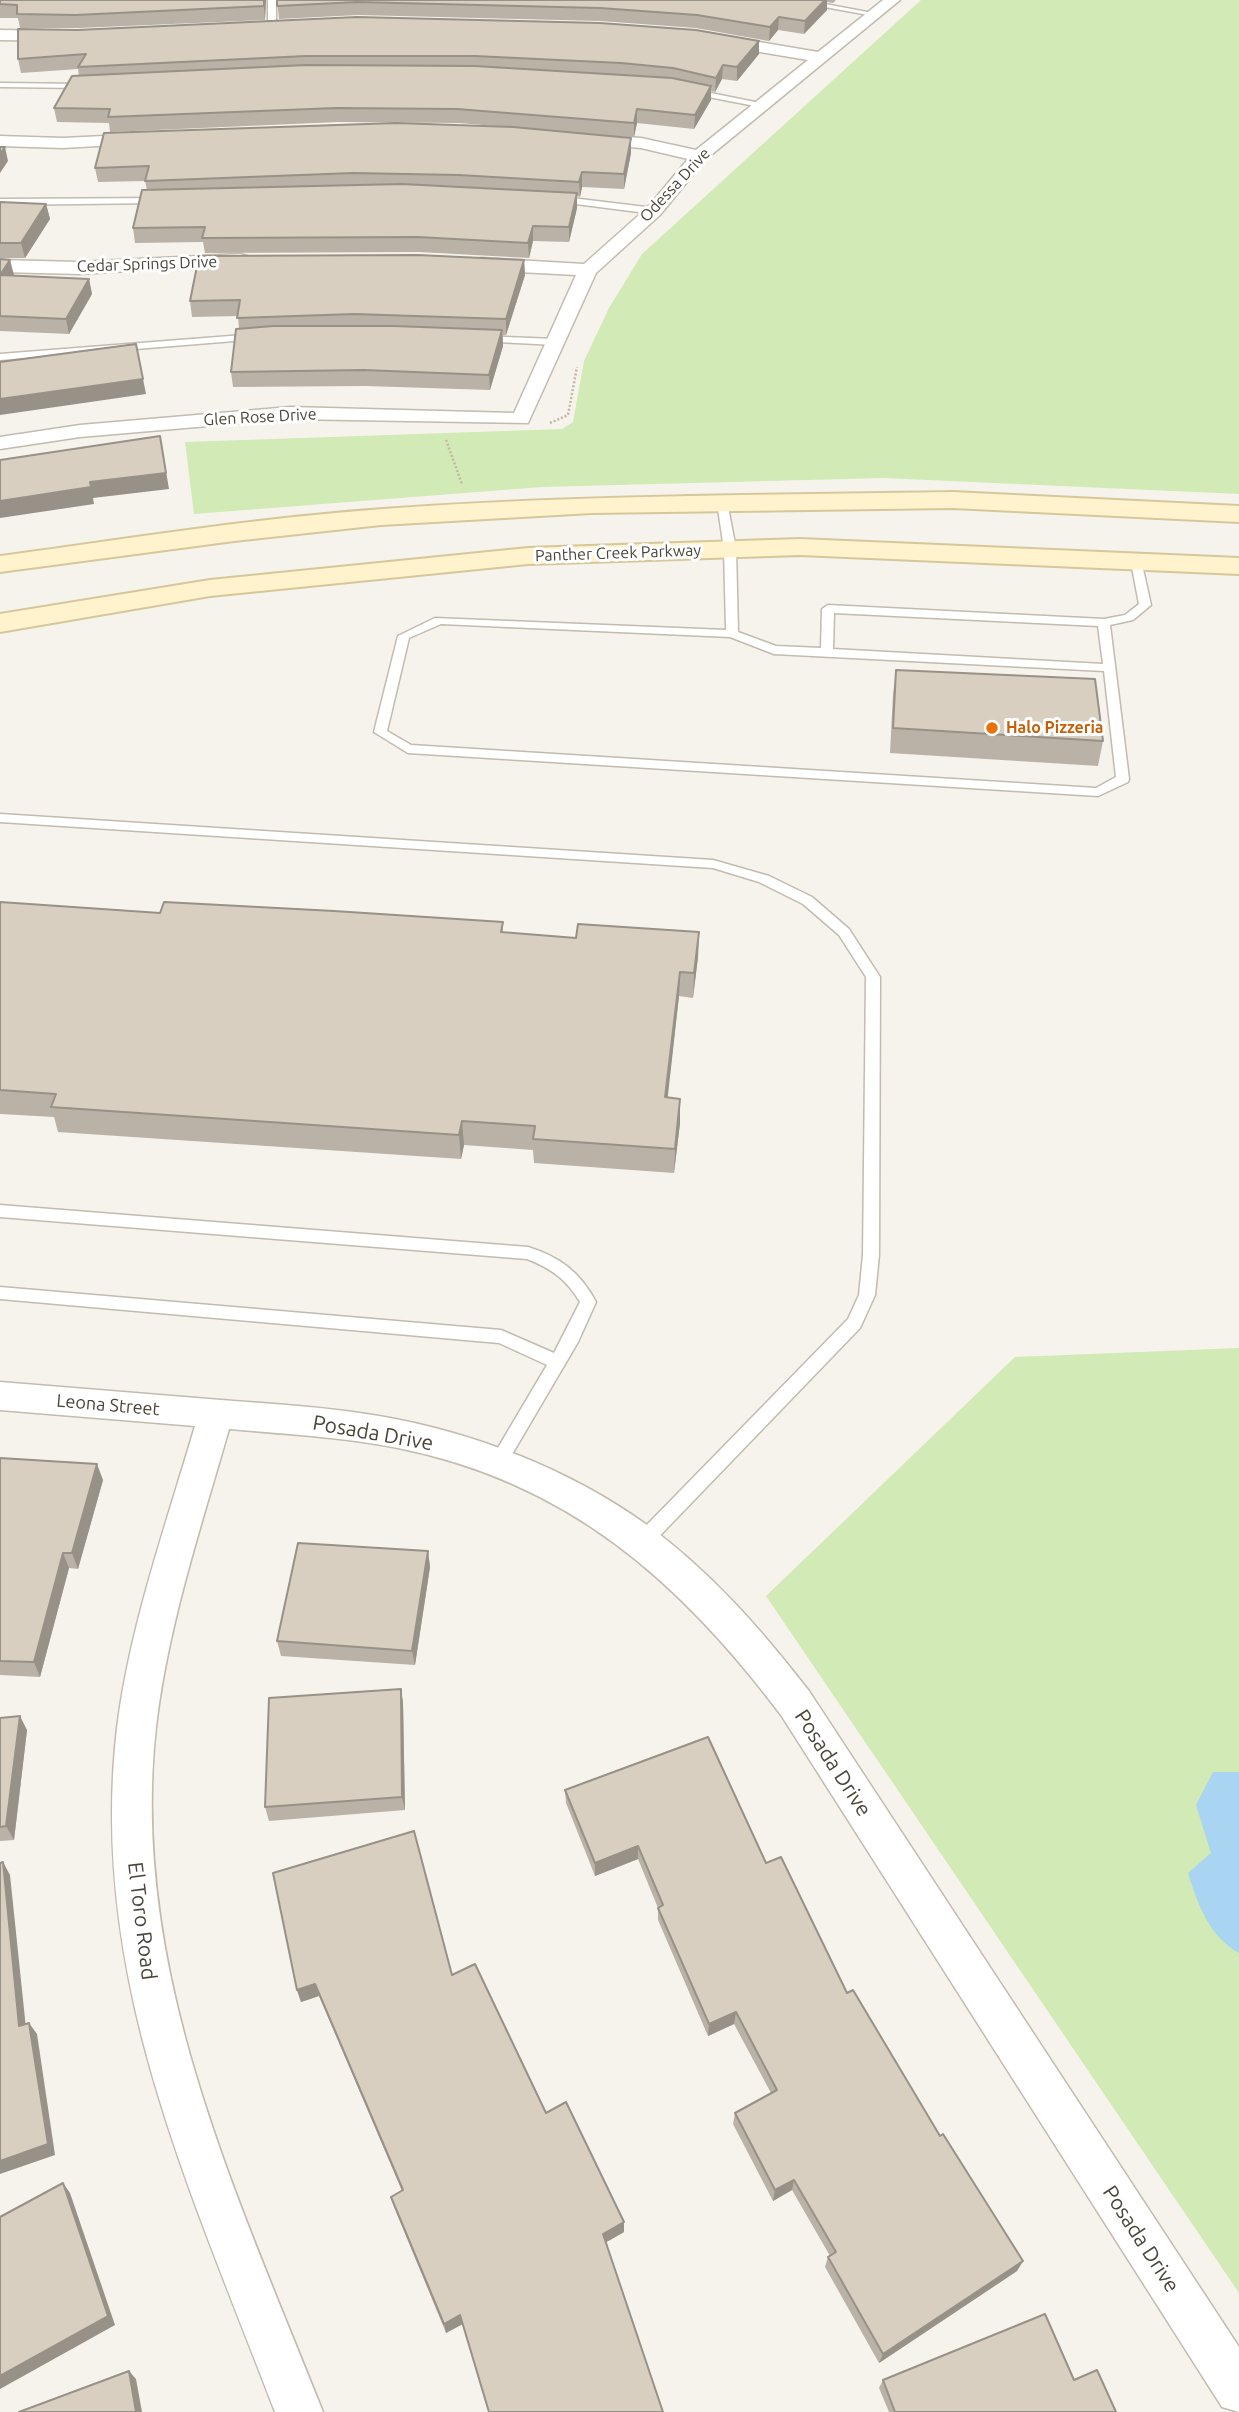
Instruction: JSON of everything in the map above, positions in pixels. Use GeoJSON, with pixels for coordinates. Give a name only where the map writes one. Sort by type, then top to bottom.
{"type":"FeatureCollection","features":[{"type":"Feature","properties":{"kind":"main road"},"geometry":{"type":"LineString","coordinates":[[0,564],[234,533],[381,517],[592,505],[953,500],[1239,514]]}},
{"type":"Feature","properties":{"kind":"main road","name":"Panther Creek Parkway"},"geometry":{"type":"LineString","coordinates":[[0,623],[210,588],[528,556],[800,547],[1239,566]]}},
{"type":"Feature","properties":{"kind":"street","name":"Odessa Drive"},"geometry":{"type":"LineString","coordinates":[[521,419],[588,271],[654,211],[699,156],[818,57],[892,0]]}},
{"type":"Feature","properties":{"kind":"street"},"geometry":{"type":"LineString","coordinates":[[253,26],[278,25]]}},
{"type":"Feature","properties":{"kind":"street"},"geometry":{"type":"LineString","coordinates":[[0,35],[79,36]]}},
{"type":"Feature","properties":{"kind":"street"},"geometry":{"type":"LineString","coordinates":[[696,36],[818,57]]}},
{"type":"Feature","properties":{"kind":"street"},"geometry":{"type":"LineString","coordinates":[[567,136],[641,143],[699,156]]}},
{"type":"Feature","properties":{"kind":"street"},"geometry":{"type":"LineString","coordinates":[[0,141],[63,143],[166,137]]}},
{"type":"Feature","properties":{"kind":"street","name":"Cedar Springs Drive"},"geometry":{"type":"LineString","coordinates":[[0,266],[79,268],[256,260]]}},
{"type":"Feature","properties":{"kind":"street"},"geometry":{"type":"LineString","coordinates":[[458,263],[588,271]]}},
{"type":"Feature","properties":{"kind":"street","name":"Glen Rose Drive"},"geometry":{"type":"LineString","coordinates":[[0,443],[80,431],[290,413],[521,419]]}},
{"type":"Feature","properties":{"kind":"street","name":"Leona Street"},"geometry":{"type":"LineString","coordinates":[[0,1396],[216,1414]]}},
{"type":"Feature","properties":{"kind":"street","name":"Posada Drive"},"geometry":{"type":"LineString","coordinates":[[216,1414],[370,1429],[421,1439],[498,1463],[563,1492],[607,1517],[690,1580],[728,1617],[763,1658],[794,1703],[1239,2390]]}},
{"type":"Feature","properties":{"kind":"street","name":"El Toro Road"},"geometry":{"type":"LineString","coordinates":[[216,1414],[160,1612],[147,1668],[137,1726],[132,1850],[138,1914],[149,1981],[166,2048],[187,2116],[299,2412]]}},
{"type":"Feature","properties":{"kind":"lane"},"geometry":{"type":"LineString","coordinates":[[272,0],[278,25]]}},
{"type":"Feature","properties":{"kind":"lane"},"geometry":{"type":"LineString","coordinates":[[790,0],[874,14]]}},
{"type":"Feature","properties":{"kind":"lane"},"geometry":{"type":"LineString","coordinates":[[0,85],[96,86]]}},
{"type":"Feature","properties":{"kind":"lane"},"geometry":{"type":"LineString","coordinates":[[685,90],[760,105]]}},
{"type":"Feature","properties":{"kind":"lane"},"geometry":{"type":"LineString","coordinates":[[540,198],[654,211]]}},
{"type":"Feature","properties":{"kind":"lane"},"geometry":{"type":"LineString","coordinates":[[0,202],[170,200]]}},
{"type":"Feature","properties":{"kind":"lane"},"geometry":{"type":"LineString","coordinates":[[0,357],[274,337]]}},
{"type":"Feature","properties":{"kind":"lane"},"geometry":{"type":"LineString","coordinates":[[475,339],[555,342]]}},
{"type":"Feature","properties":{"kind":"lane"},"geometry":{"type":"LineString","coordinates":[[722,502],[730,550],[732,634]]}},
{"type":"Feature","properties":{"kind":"lane"},"geometry":{"type":"LineString","coordinates":[[827,652],[828,609],[1104,623],[1129,618],[1145,605],[1137,562]]}},
{"type":"Feature","properties":{"kind":"lane"},"geometry":{"type":"LineString","coordinates":[[1104,623],[1110,668],[1124,779],[1098,792],[408,749],[380,732],[404,636],[439,620],[732,634],[774,650],[1110,668]]}},
{"type":"Feature","properties":{"kind":"lane"},"geometry":{"type":"LineString","coordinates":[[0,818],[713,864],[753,874],[795,892],[826,911],[851,937],[873,976],[872,1255],[867,1295],[854,1323],[642,1542]]}},
{"type":"Feature","properties":{"kind":"lane"},"geometry":{"type":"LineString","coordinates":[[0,1211],[528,1253],[558,1263],[578,1283],[588,1302],[557,1362],[498,1463]]}},
{"type":"Feature","properties":{"kind":"lane"},"geometry":{"type":"LineString","coordinates":[[0,1293],[501,1337],[557,1362]]}},
{"type":"Feature","properties":{"kind":"path"},"geometry":{"type":"LineString","coordinates":[[544,426],[568,415],[579,359]]}},
{"type":"Feature","properties":{"kind":"path"},"geometry":{"type":"LineString","coordinates":[[446,440],[462,486]]}},
{"type":"Feature","properties":{"kind":"green space"},"geometry":{"type":"Polygon","coordinates":[[[921,0],[1239,0],[1239,494],[883,478],[542,487],[194,514],[185,442],[562,429],[573,422],[584,361],[609,308],[642,254],[921,0]]]}},
{"type":"Feature","properties":{"kind":"green space"},"geometry":{"type":"Polygon","coordinates":[[[1239,1348],[1239,2293],[766,1596],[1015,1357],[1239,1348]]]}},
{"type":"Feature","properties":{"kind":"water"},"geometry":{"type":"Polygon","coordinates":[[[1213,1772],[1239,1772],[1239,1953],[1212,1929],[1196,1897],[1188,1873],[1211,1853],[1196,1805],[1213,1772]]]}},
{"type":"Feature","properties":{"kind":"building"},"geometry":{"type":"Polygon","coordinates":[[[0,0],[264,0],[264,6],[76,15],[17,14],[17,5],[0,4],[0,0]]]}},
{"type":"Feature","properties":{"kind":"building"},"geometry":{"type":"Polygon","coordinates":[[[277,0],[825,0],[805,21],[779,17],[770,27],[697,15],[600,8],[357,2],[277,6],[277,0]]]}},
{"type":"Feature","properties":{"kind":"building"},"geometry":{"type":"Polygon","coordinates":[[[357,17],[600,23],[696,30],[759,41],[737,67],[723,65],[716,78],[673,68],[621,63],[475,56],[306,56],[78,67],[86,54],[18,59],[18,29],[77,30],[357,17]]]}},
{"type":"Feature","properties":{"kind":"building"},"geometry":{"type":"Polygon","coordinates":[[[306,65],[475,66],[672,78],[711,86],[695,115],[637,109],[634,123],[457,109],[336,108],[108,117],[110,109],[54,108],[72,76],[306,65]]]}},
{"type":"Feature","properties":{"kind":"building"},"geometry":{"type":"Polygon","coordinates":[[[396,123],[513,127],[631,138],[624,174],[582,172],[579,182],[459,175],[353,173],[145,181],[149,166],[95,168],[104,133],[396,123]]]}},
{"type":"Feature","properties":{"kind":"building"},"geometry":{"type":"Polygon","coordinates":[[[402,184],[577,193],[569,227],[533,226],[528,243],[418,237],[202,238],[205,227],[133,228],[142,190],[402,184]]]}},
{"type":"Feature","properties":{"kind":"building"},"geometry":{"type":"Polygon","coordinates":[[[0,202],[46,204],[21,243],[0,243],[0,202]]]}},
{"type":"Feature","properties":{"kind":"building"},"geometry":{"type":"Polygon","coordinates":[[[418,255],[524,260],[506,319],[354,314],[237,318],[240,300],[190,301],[199,256],[418,255]]]}},
{"type":"Feature","properties":{"kind":"building"},"geometry":{"type":"Polygon","coordinates":[[[0,259],[10,260],[0,275],[0,259]]]}},
{"type":"Feature","properties":{"kind":"building"},"geometry":{"type":"Polygon","coordinates":[[[0,275],[89,279],[66,319],[0,316],[0,275]]]}},
{"type":"Feature","properties":{"kind":"building"},"geometry":{"type":"Polygon","coordinates":[[[273,326],[394,326],[502,330],[489,375],[364,370],[231,372],[236,329],[273,326]]]}},
{"type":"Feature","properties":{"kind":"building"},"geometry":{"type":"Polygon","coordinates":[[[136,344],[143,379],[0,399],[0,362],[136,344]]]}},
{"type":"Feature","properties":{"kind":"building"},"geometry":{"type":"Polygon","coordinates":[[[160,436],[166,473],[90,482],[91,487],[0,501],[0,460],[160,436]]]}},
{"type":"Feature","properties":{"kind":"building"},"geometry":{"type":"Polygon","coordinates":[[[896,670],[1095,679],[1103,741],[893,728],[896,670]]]}},
{"type":"Feature","properties":{"kind":"building"},"geometry":{"type":"Polygon","coordinates":[[[0,902],[160,913],[164,902],[334,911],[503,922],[501,932],[576,938],[578,924],[699,932],[694,973],[680,972],[665,1097],[680,1099],[675,1149],[533,1139],[535,1126],[462,1121],[459,1135],[51,1107],[56,1094],[0,1090],[0,902]]]}},
{"type":"Feature","properties":{"kind":"building"},"geometry":{"type":"Polygon","coordinates":[[[0,1458],[97,1464],[72,1553],[63,1553],[34,1662],[0,1661],[0,1458]]]}},
{"type":"Feature","properties":{"kind":"building"},"geometry":{"type":"Polygon","coordinates":[[[298,1543],[428,1551],[412,1651],[277,1641],[298,1543]]]}},
{"type":"Feature","properties":{"kind":"building"},"geometry":{"type":"Polygon","coordinates":[[[401,1689],[402,1797],[265,1807],[269,1698],[401,1689]]]}},
{"type":"Feature","properties":{"kind":"building"},"geometry":{"type":"Polygon","coordinates":[[[20,1716],[6,1826],[0,1827],[0,1718],[20,1716]]]}},
{"type":"Feature","properties":{"kind":"building"},"geometry":{"type":"Polygon","coordinates":[[[708,1737],[766,1863],[781,1857],[847,1993],[853,1990],[940,2136],[943,2134],[1023,2261],[883,2354],[828,2257],[836,2252],[794,2180],[775,2190],[735,2113],[777,2090],[736,2012],[709,2024],[658,1908],[663,1905],[638,1846],[595,1863],[565,1790],[708,1737]]]}},
{"type":"Feature","properties":{"kind":"building"},"geometry":{"type":"Polygon","coordinates":[[[414,1831],[452,1975],[475,1964],[546,2113],[566,2102],[624,2222],[603,2234],[663,2412],[489,2412],[460,2315],[444,2324],[391,2197],[403,2190],[315,1984],[297,1990],[273,1873],[414,1831]]]}},
{"type":"Feature","properties":{"kind":"building"},"geometry":{"type":"Polygon","coordinates":[[[3,1862],[19,2026],[29,2023],[48,2144],[0,2161],[0,1863],[3,1862]]]}},
{"type":"Feature","properties":{"kind":"building"},"geometry":{"type":"Polygon","coordinates":[[[63,2183],[108,2316],[0,2376],[0,2217],[63,2183]]]}},
{"type":"Feature","properties":{"kind":"building"},"geometry":{"type":"Polygon","coordinates":[[[1045,2314],[1074,2380],[1097,2370],[1116,2412],[895,2412],[883,2380],[1045,2314]]]}},
{"type":"Feature","properties":{"kind":"building"},"geometry":{"type":"Polygon","coordinates":[[[129,2371],[136,2412],[19,2412],[129,2371]]]}},
{"type":"Feature","properties":{"kind":"place","name":"Halo Pizzeria"},"geometry":{"type":"Point","coordinates":[992,728]}}]}
